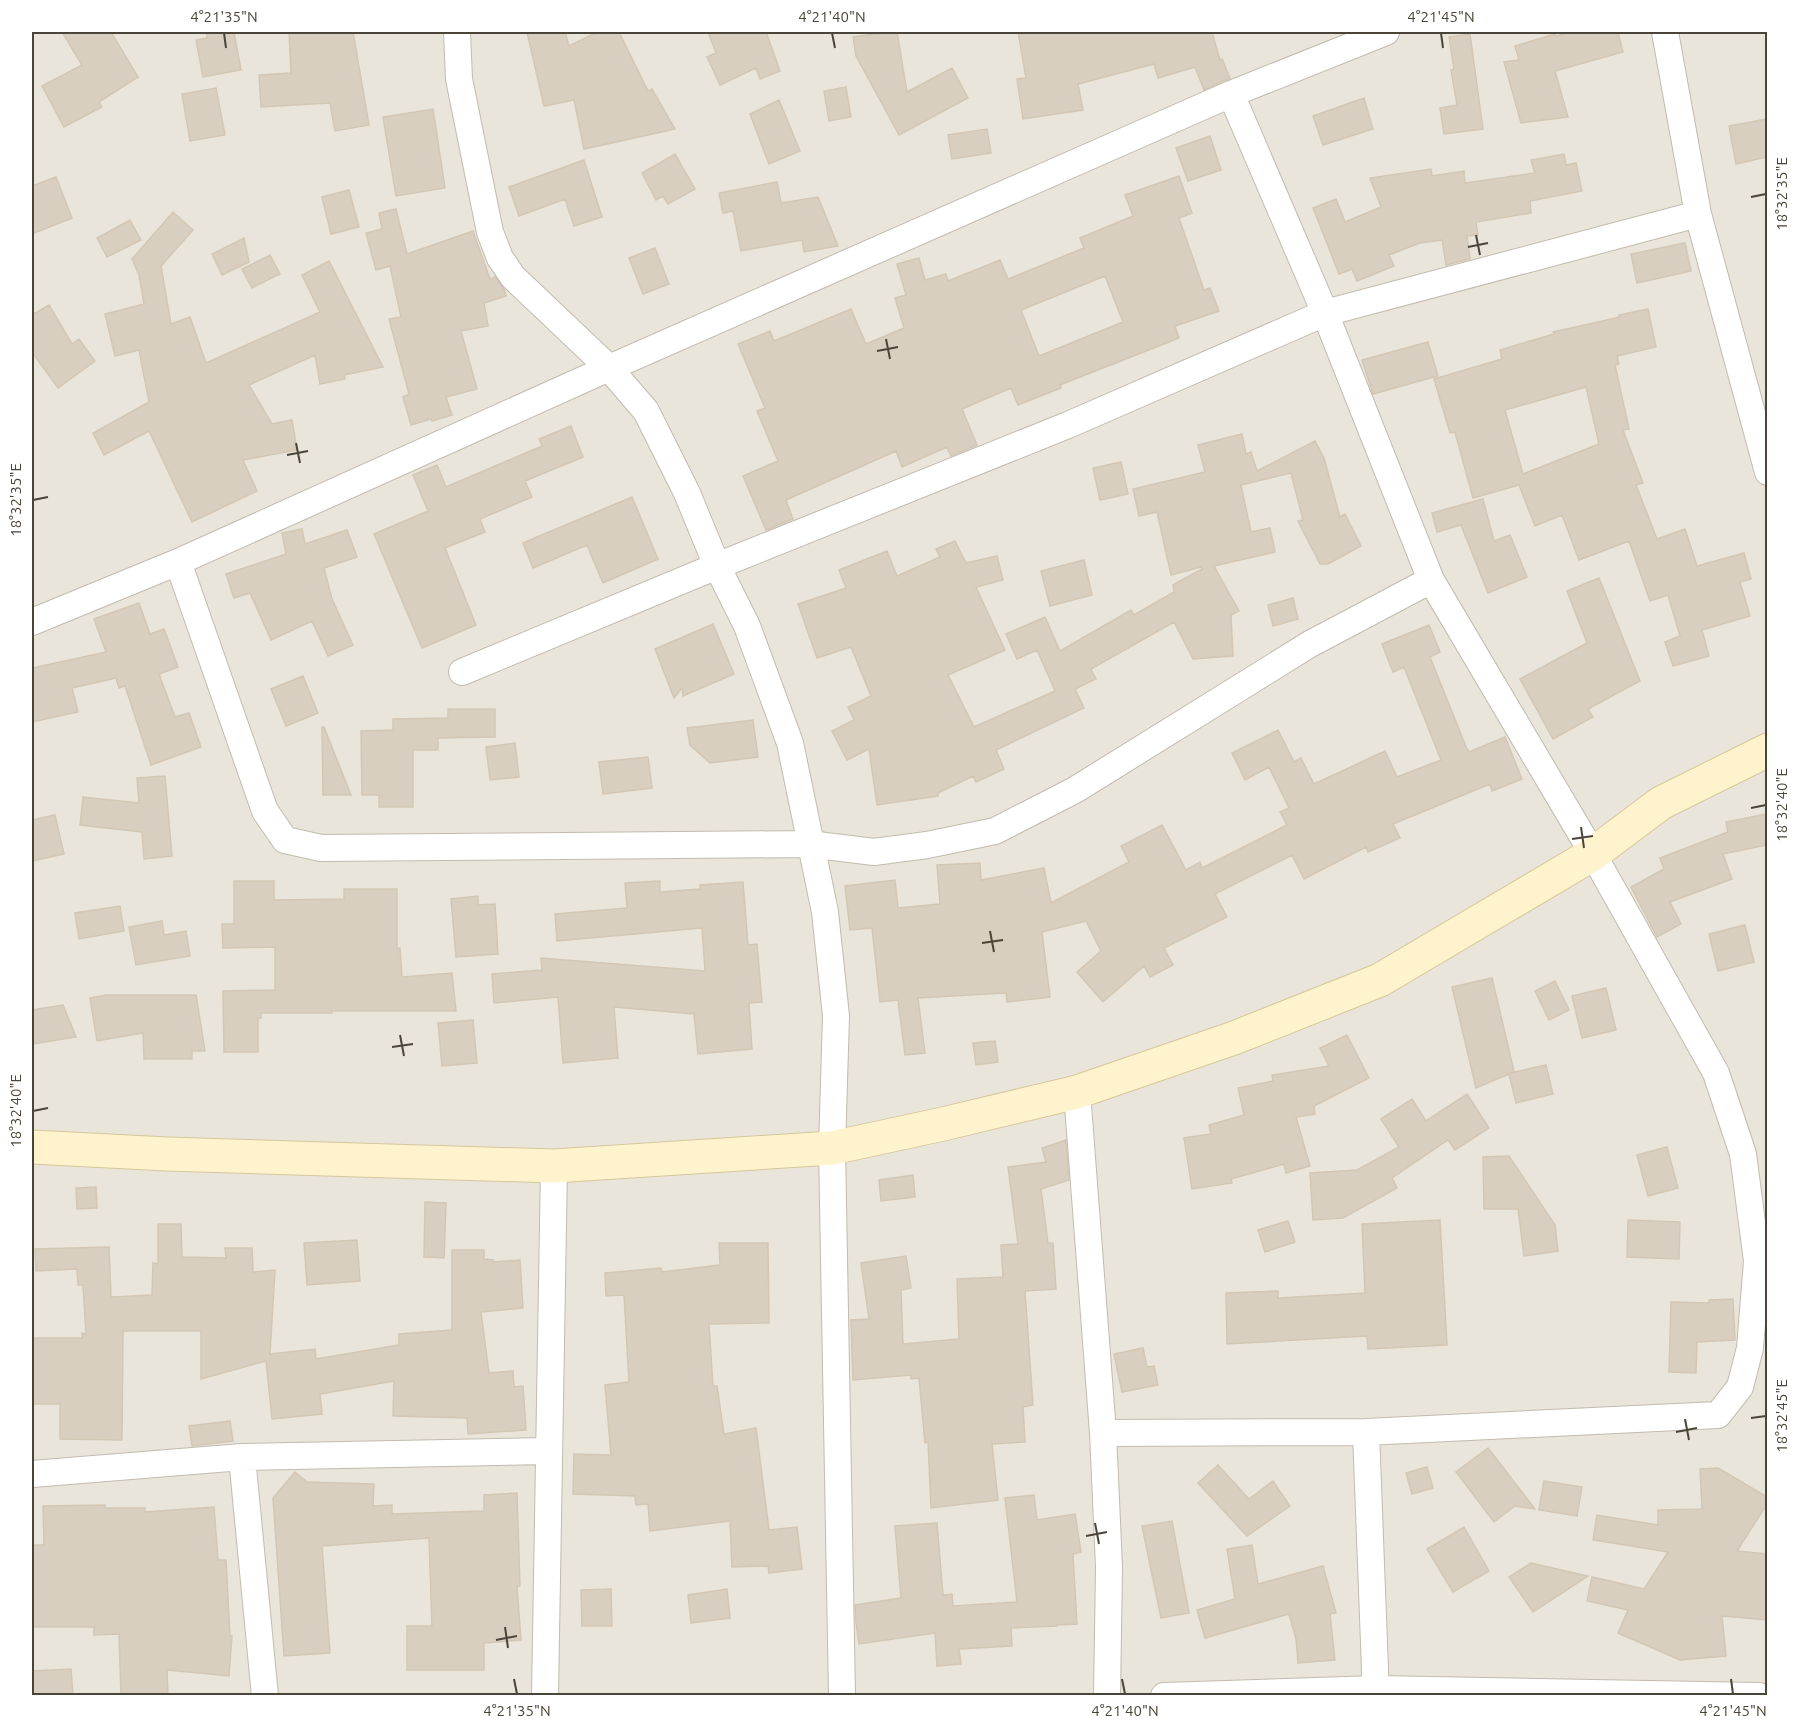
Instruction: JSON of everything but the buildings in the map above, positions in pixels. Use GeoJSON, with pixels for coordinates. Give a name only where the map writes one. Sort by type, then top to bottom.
{"type":"FeatureCollection","features":[{"type":"Feature","properties":{"kind":"street"},"geometry":{"type":"LineString","coordinates":[[458,32],[459,79],[490,232],[500,258],[513,277],[609,368],[646,411],[687,493],[717,566],[747,626],[790,743],[809,844],[825,912],[836,1016],[832,1148],[842,1695]]}},
{"type":"Feature","properties":{"kind":"street"},"geometry":{"type":"LineString","coordinates":[[32,622],[178,562],[609,368],[1231,94],[1386,32]]}},
{"type":"Feature","properties":{"kind":"street"},"geometry":{"type":"LineString","coordinates":[[1665,32],[1698,214],[1767,472]]}},
{"type":"Feature","properties":{"kind":"street"},"geometry":{"type":"LineString","coordinates":[[1103,1433],[1366,1432],[1718,1415],[1740,1387],[1750,1348],[1757,1261],[1743,1154],[1716,1073],[1593,854],[1431,580],[1325,314],[1231,94]]}},
{"type":"Feature","properties":{"kind":"street"},"geometry":{"type":"LineString","coordinates":[[462,672],[717,566],[1068,425],[1325,314],[1698,214]]}},
{"type":"Feature","properties":{"kind":"street"},"geometry":{"type":"LineString","coordinates":[[178,562],[265,811],[285,840],[321,848],[809,844],[874,852],[927,845],[995,831],[1076,790],[1310,644],[1431,580]]}},
{"type":"Feature","properties":{"kind":"street"},"geometry":{"type":"LineString","coordinates":[[32,1147],[167,1155],[554,1166],[832,1148],[944,1124],[1077,1092],[1234,1038],[1380,980],[1593,854],[1661,803],[1767,750]]}},
{"type":"Feature","properties":{"kind":"street"},"geometry":{"type":"LineString","coordinates":[[1077,1092],[1103,1433],[1109,1566],[1107,1695]]}},
{"type":"Feature","properties":{"kind":"street"},"geometry":{"type":"LineString","coordinates":[[545,1695],[554,1166]]}},
{"type":"Feature","properties":{"kind":"street"},"geometry":{"type":"LineString","coordinates":[[1366,1432],[1376,1692]]}},
{"type":"Feature","properties":{"kind":"street"},"geometry":{"type":"LineString","coordinates":[[32,1474],[242,1457],[549,1451]]}},
{"type":"Feature","properties":{"kind":"street"},"geometry":{"type":"LineString","coordinates":[[242,1457],[265,1695]]}},
{"type":"Feature","properties":{"kind":"street"},"geometry":{"type":"LineString","coordinates":[[1164,1695],[1376,1692],[1759,1695]]}},
{"type":"Feature","properties":{"kind":"shaded area"},"geometry":{"type":"Polygon","coordinates":[[[32,32],[1767,32],[1767,1695],[32,1695],[32,32]]]}}]}
